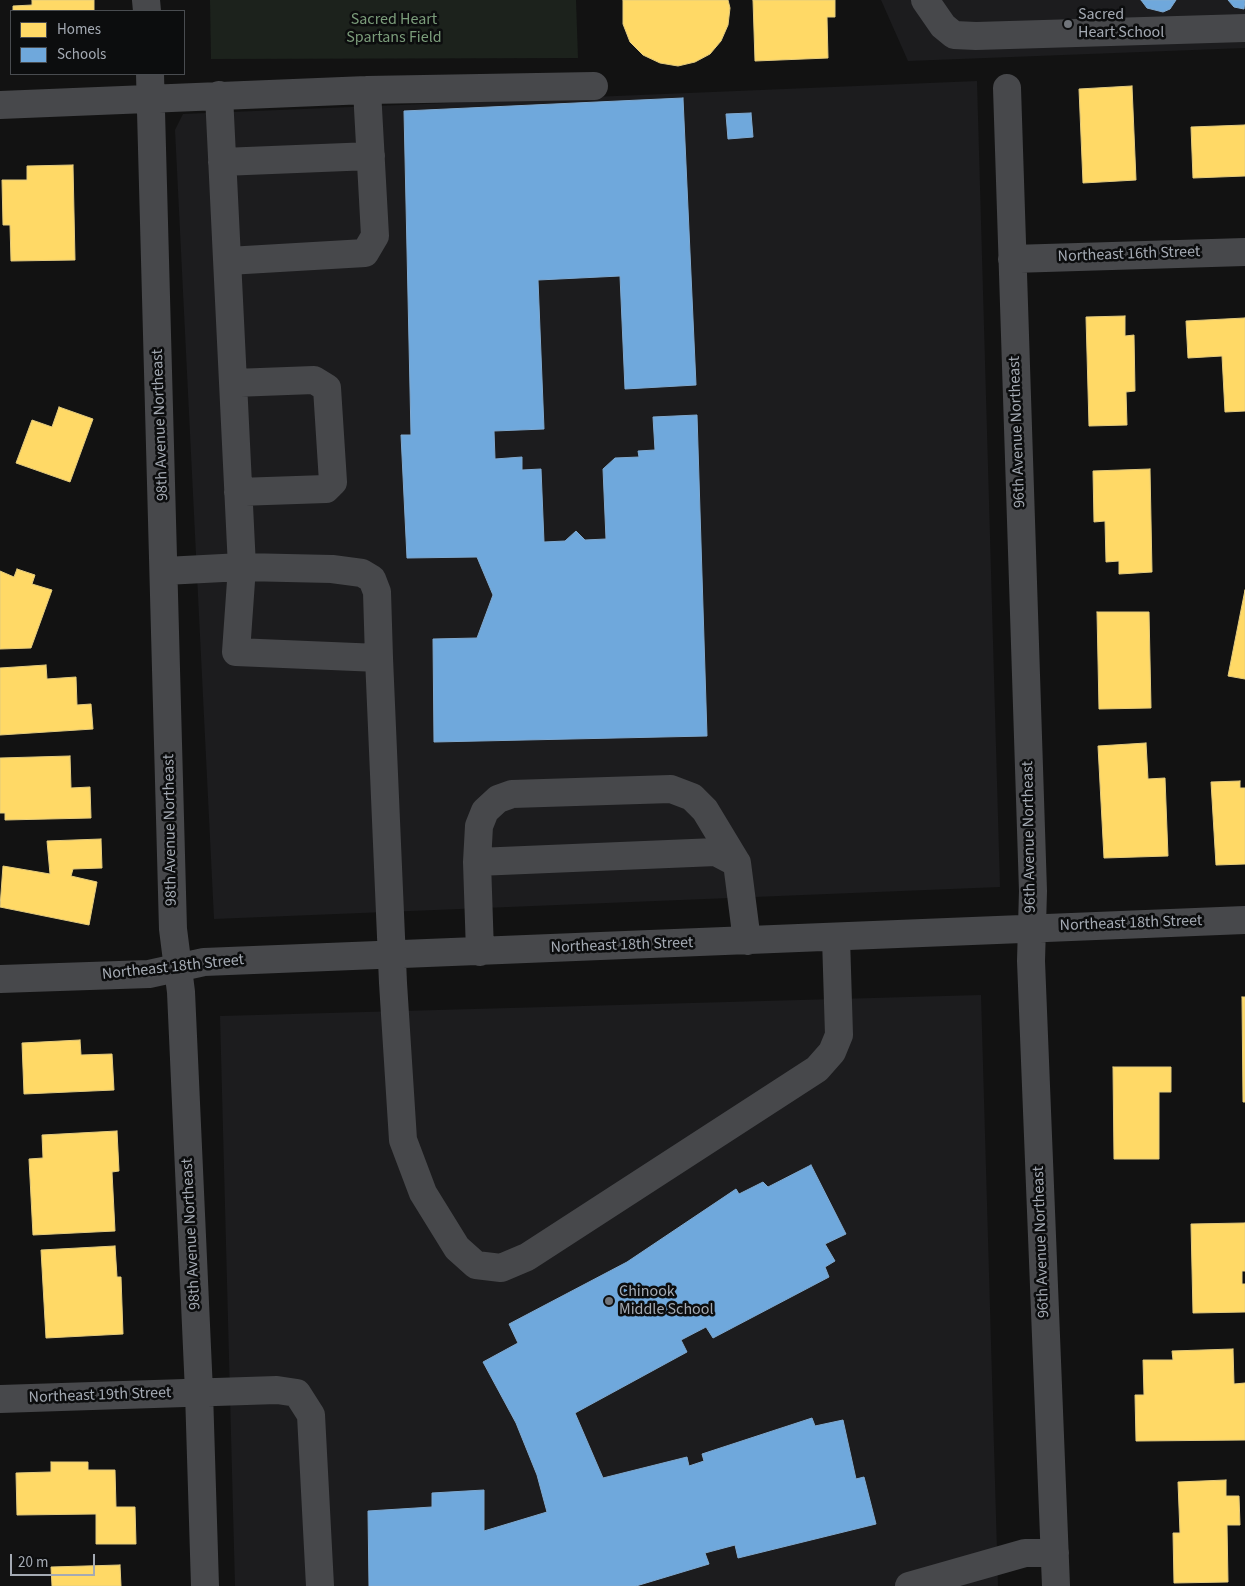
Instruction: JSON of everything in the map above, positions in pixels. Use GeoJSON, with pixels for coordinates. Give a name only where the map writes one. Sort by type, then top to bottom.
{"type":"FeatureCollection","features":[{"type":"Feature","properties":{"kind":"street"},"geometry":{"type":"LineString","coordinates":[[925,0],[943,26],[954,35],[976,36],[1245,28]]}},
{"type":"Feature","properties":{"kind":"street"},"geometry":{"type":"LineString","coordinates":[[0,105],[151,86],[219,95],[594,86]]}},
{"type":"Feature","properties":{"kind":"street","name":"98th Avenue Northeast"},"geometry":{"type":"LineString","coordinates":[[151,86],[173,929],[181,992],[200,1392],[205,1586]]}},
{"type":"Feature","properties":{"kind":"street","name":"96th Avenue Northeast"},"geometry":{"type":"LineString","coordinates":[[1007,88],[1033,891],[1031,961],[1056,1586]]}},
{"type":"Feature","properties":{"kind":"street"},"geometry":{"type":"LineString","coordinates":[[228,260],[365,253],[375,236],[367,90]]}},
{"type":"Feature","properties":{"kind":"street"},"geometry":{"type":"LineString","coordinates":[[219,95],[242,567],[236,652],[379,658]]}},
{"type":"Feature","properties":{"kind":"street"},"geometry":{"type":"LineString","coordinates":[[222,162],[371,156]]}},
{"type":"Feature","properties":{"kind":"street","name":"Northeast 16th Street"},"geometry":{"type":"LineString","coordinates":[[1012,259],[1245,252]]}},
{"type":"Feature","properties":{"kind":"street"},"geometry":{"type":"LineString","coordinates":[[234,383],[314,380],[327,388],[332,482],[326,489],[238,492]]}},
{"type":"Feature","properties":{"kind":"street"},"geometry":{"type":"LineString","coordinates":[[165,571],[242,567],[332,569],[362,573],[372,579],[377,592],[392,955],[403,1140],[423,1193],[457,1248],[476,1264],[501,1268],[527,1257],[817,1069],[832,1052],[839,1035],[836,938]]}},
{"type":"Feature","properties":{"kind":"street"},"geometry":{"type":"LineString","coordinates":[[480,952],[477,862],[479,826],[486,811],[498,799],[512,794],[671,790],[692,797],[705,810],[737,863],[747,941]]}},
{"type":"Feature","properties":{"kind":"street"},"geometry":{"type":"LineString","coordinates":[[477,862],[716,852],[737,863]]}},
{"type":"Feature","properties":{"kind":"street","name":"Northeast 18th Street"},"geometry":{"type":"LineString","coordinates":[[0,980],[149,974],[178,966],[204,962],[1245,920]]}},
{"type":"Feature","properties":{"kind":"street","name":"Northeast 19th Street"},"geometry":{"type":"LineString","coordinates":[[0,1400],[278,1390],[297,1393],[312,1415],[320,1586]]}},
{"type":"Feature","properties":{"kind":"street"},"geometry":{"type":"LineString","coordinates":[[909,1586],[1025,1553],[1055,1553]]}},
{"type":"Feature","properties":{"kind":"shaded area","name":"Sacred Heart School"},"geometry":{"type":"Polygon","coordinates":[[[881,0],[1245,0],[1245,48],[908,61],[881,0]]]}},
{"type":"Feature","properties":{"kind":"shaded area"},"geometry":{"type":"Polygon","coordinates":[[[977,81],[1000,887],[214,919],[175,130],[183,114],[977,81]]]}},
{"type":"Feature","properties":{"kind":"shaded area","name":"Chinook Middle School"},"geometry":{"type":"Polygon","coordinates":[[[981,995],[998,1586],[235,1586],[220,1016],[981,995]]]}},
{"type":"Feature","properties":{"kind":"green space","name":"Sacred Heart Spartans Field"},"geometry":{"type":"Polygon","coordinates":[[[210,0],[576,0],[578,58],[211,59],[210,0]]]}},
{"type":"Feature","properties":{"kind":"building: Homes"},"geometry":{"type":"Polygon","coordinates":[[[32,0],[94,0],[94,10],[13,10],[13,6],[32,5],[32,0]]]}},
{"type":"Feature","properties":{"kind":"building: Homes"},"geometry":{"type":"Polygon","coordinates":[[[623,0],[728,0],[730,8],[728,25],[721,41],[710,54],[695,62],[678,66],[660,63],[643,55],[630,42],[623,24],[623,0]]]}},
{"type":"Feature","properties":{"kind":"building: Homes"},"geometry":{"type":"Polygon","coordinates":[[[753,0],[835,0],[835,17],[827,17],[828,58],[755,61],[753,0]]]}},
{"type":"Feature","properties":{"kind":"building: Homes"},"geometry":{"type":"Polygon","coordinates":[[[1132,86],[1136,180],[1083,183],[1079,89],[1132,86]]]}},
{"type":"Feature","properties":{"kind":"building: Homes"},"geometry":{"type":"Polygon","coordinates":[[[1245,125],[1245,176],[1193,178],[1191,127],[1245,125]]]}},
{"type":"Feature","properties":{"kind":"building: Homes"},"geometry":{"type":"Polygon","coordinates":[[[73,165],[75,260],[11,261],[10,225],[3,225],[2,180],[27,180],[27,166],[73,165]]]}},
{"type":"Feature","properties":{"kind":"building: Homes"},"geometry":{"type":"Polygon","coordinates":[[[1125,316],[1125,336],[1134,335],[1135,391],[1126,392],[1127,425],[1089,426],[1086,317],[1125,316]]]}},
{"type":"Feature","properties":{"kind":"building: Homes"},"geometry":{"type":"Polygon","coordinates":[[[1245,318],[1245,411],[1225,412],[1222,356],[1188,358],[1186,321],[1245,318]]]}},
{"type":"Feature","properties":{"kind":"building: Homes"},"geometry":{"type":"Polygon","coordinates":[[[59,407],[93,419],[70,482],[16,463],[32,420],[52,427],[59,407]]]}},
{"type":"Feature","properties":{"kind":"building: Homes"},"geometry":{"type":"Polygon","coordinates":[[[1150,469],[1152,572],[1119,574],[1119,561],[1106,562],[1105,521],[1094,522],[1093,471],[1150,469]]]}},
{"type":"Feature","properties":{"kind":"building: Homes"},"geometry":{"type":"Polygon","coordinates":[[[17,569],[35,575],[32,584],[52,590],[31,648],[0,649],[0,571],[14,577],[17,569]]]}},
{"type":"Feature","properties":{"kind":"building: Homes"},"geometry":{"type":"Polygon","coordinates":[[[1245,590],[1245,679],[1228,676],[1245,590]]]}},
{"type":"Feature","properties":{"kind":"building: Homes"},"geometry":{"type":"Polygon","coordinates":[[[1097,612],[1149,612],[1151,708],[1099,709],[1097,612]]]}},
{"type":"Feature","properties":{"kind":"building: Homes"},"geometry":{"type":"Polygon","coordinates":[[[46,665],[47,679],[76,677],[77,705],[91,704],[93,729],[0,735],[0,668],[46,665]]]}},
{"type":"Feature","properties":{"kind":"building: Homes"},"geometry":{"type":"Polygon","coordinates":[[[1146,743],[1148,779],[1165,778],[1168,856],[1104,858],[1098,746],[1146,743]]]}},
{"type":"Feature","properties":{"kind":"building: Homes"},"geometry":{"type":"Polygon","coordinates":[[[70,756],[71,788],[90,787],[91,818],[5,820],[5,813],[0,813],[0,758],[70,756]]]}},
{"type":"Feature","properties":{"kind":"building: Homes"},"geometry":{"type":"Polygon","coordinates":[[[1240,781],[1240,788],[1245,788],[1245,864],[1216,865],[1211,782],[1240,781]]]}},
{"type":"Feature","properties":{"kind":"building: Homes"},"geometry":{"type":"Polygon","coordinates":[[[101,839],[102,868],[73,869],[71,876],[97,882],[89,925],[0,907],[3,866],[50,874],[47,841],[101,839]]]}},
{"type":"Feature","properties":{"kind":"building: Homes"},"geometry":{"type":"Polygon","coordinates":[[[1242,997],[1245,997],[1245,1102],[1243,1102],[1242,997]]]}},
{"type":"Feature","properties":{"kind":"building: Homes"},"geometry":{"type":"Polygon","coordinates":[[[80,1040],[81,1055],[112,1054],[114,1090],[24,1094],[22,1043],[80,1040]]]}},
{"type":"Feature","properties":{"kind":"building: Homes"},"geometry":{"type":"Polygon","coordinates":[[[1113,1067],[1171,1067],[1171,1092],[1159,1092],[1159,1159],[1114,1159],[1113,1067]]]}},
{"type":"Feature","properties":{"kind":"building: Homes"},"geometry":{"type":"Polygon","coordinates":[[[117,1131],[119,1171],[112,1172],[115,1231],[33,1235],[29,1159],[43,1158],[42,1135],[117,1131]]]}},
{"type":"Feature","properties":{"kind":"building: Homes"},"geometry":{"type":"Polygon","coordinates":[[[1245,1223],[1245,1271],[1242,1271],[1242,1284],[1245,1284],[1245,1312],[1193,1313],[1191,1224],[1245,1223]]]}},
{"type":"Feature","properties":{"kind":"building: Homes"},"geometry":{"type":"Polygon","coordinates":[[[115,1246],[117,1277],[121,1277],[123,1334],[46,1338],[41,1250],[115,1246]]]}},
{"type":"Feature","properties":{"kind":"building: Homes"},"geometry":{"type":"Polygon","coordinates":[[[1233,1349],[1234,1384],[1245,1383],[1245,1440],[1136,1441],[1135,1395],[1144,1395],[1143,1360],[1173,1360],[1172,1351],[1233,1349]]]}},
{"type":"Feature","properties":{"kind":"building: Homes"},"geometry":{"type":"Polygon","coordinates":[[[51,1462],[88,1462],[88,1470],[115,1470],[116,1507],[135,1507],[136,1544],[96,1544],[96,1514],[17,1515],[16,1473],[51,1472],[51,1462]]]}},
{"type":"Feature","properties":{"kind":"building: Homes"},"geometry":{"type":"Polygon","coordinates":[[[1226,1480],[1226,1496],[1239,1496],[1240,1525],[1227,1525],[1228,1582],[1174,1583],[1173,1533],[1180,1533],[1178,1482],[1226,1480]]]}},
{"type":"Feature","properties":{"kind":"building: Homes"},"geometry":{"type":"Polygon","coordinates":[[[120,1565],[121,1586],[52,1586],[51,1567],[120,1565]]]}},
{"type":"Feature","properties":{"kind":"building: Schools"},"geometry":{"type":"Polygon","coordinates":[[[1141,0],[1176,0],[1170,9],[1163,12],[1147,8],[1141,0]]]}},
{"type":"Feature","properties":{"kind":"building: Schools"},"geometry":{"type":"Polygon","coordinates":[[[1228,0],[1245,0],[1244,9],[1234,7],[1228,0]]]}},
{"type":"Feature","properties":{"kind":"building: Schools"},"geometry":{"type":"Polygon","coordinates":[[[683,98],[696,385],[625,389],[620,276],[538,280],[544,429],[494,431],[495,459],[522,457],[522,470],[541,469],[544,542],[565,541],[576,531],[585,540],[606,539],[603,469],[615,458],[639,457],[638,451],[655,450],[653,417],[697,415],[707,736],[434,742],[433,639],[477,638],[493,595],[477,557],[407,558],[401,435],[411,435],[404,111],[683,98]]]}},
{"type":"Feature","properties":{"kind":"building: Schools"},"geometry":{"type":"Polygon","coordinates":[[[751,113],[753,137],[728,139],[726,114],[751,113]]]}},
{"type":"Feature","properties":{"kind":"building: Schools"},"geometry":{"type":"Polygon","coordinates":[[[811,1165],[846,1234],[825,1244],[835,1261],[825,1267],[829,1277],[713,1338],[706,1327],[681,1340],[687,1352],[575,1413],[603,1478],[687,1457],[689,1466],[704,1461],[702,1454],[812,1418],[815,1426],[843,1420],[856,1479],[864,1477],[876,1524],[738,1558],[735,1545],[705,1553],[709,1564],[636,1586],[369,1586],[368,1511],[432,1507],[432,1493],[484,1490],[484,1531],[547,1512],[537,1475],[516,1423],[483,1362],[518,1343],[509,1324],[627,1262],[736,1189],[739,1194],[763,1182],[768,1187],[811,1165]]]}},
{"type":"Feature","properties":{"kind":"place","name":"Sacred Heart School"},"geometry":{"type":"Point","coordinates":[1068,24]}},
{"type":"Feature","properties":{"kind":"place","name":"Chinook Middle School"},"geometry":{"type":"Point","coordinates":[609,1301]}}]}
